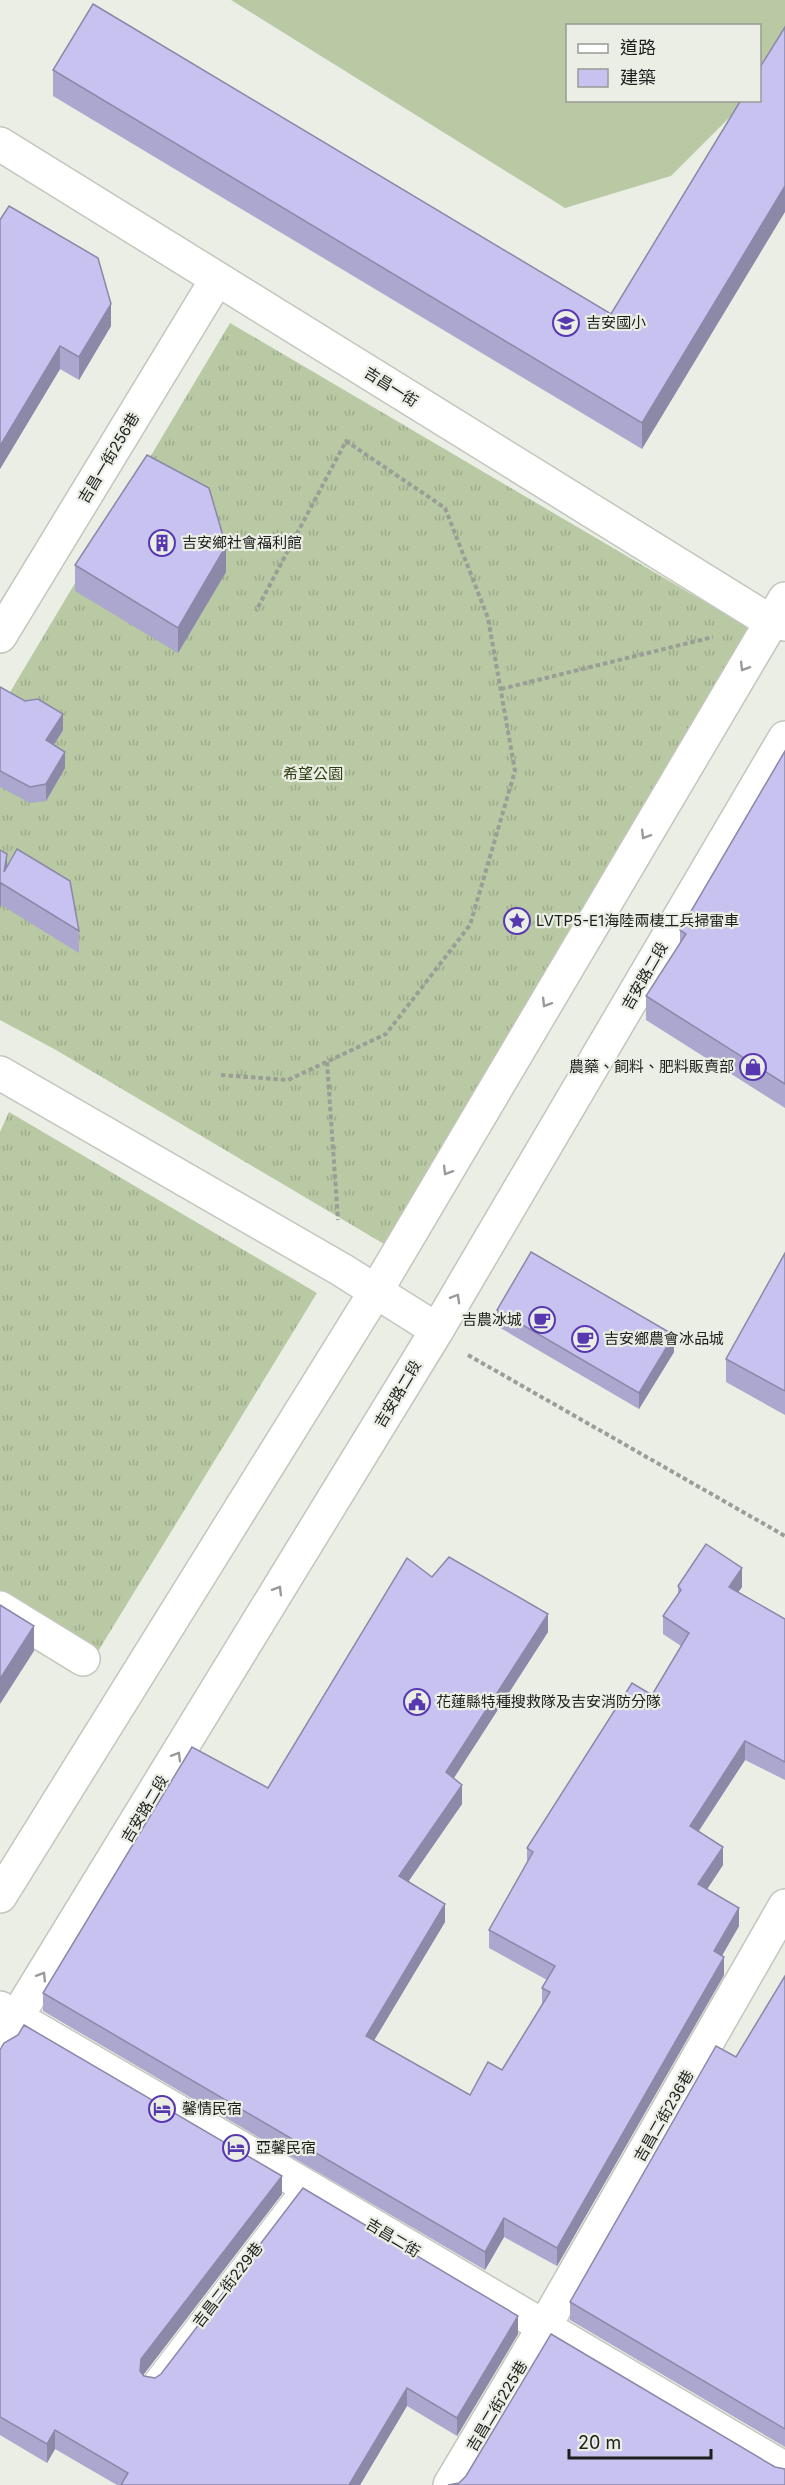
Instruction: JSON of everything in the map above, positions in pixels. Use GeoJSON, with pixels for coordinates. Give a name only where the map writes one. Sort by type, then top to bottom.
{"type":"FeatureCollection","features":[{"type":"Feature","properties":{"kind":"street","name":"吉昌一街"},"geometry":{"type":"LineString","coordinates":[[0,144],[217,279],[780,615]]}},
{"type":"Feature","properties":{"kind":"street","name":"吉昌一街256巷"},"geometry":{"type":"LineString","coordinates":[[0,636],[217,279]]}},
{"type":"Feature","properties":{"kind":"street"},"geometry":{"type":"LineString","coordinates":[[0,1896],[376,1291],[780,615]]}},
{"type":"Feature","properties":{"kind":"street","name":"吉安路二段"},"geometry":{"type":"LineString","coordinates":[[5,2023],[435,1333],[785,738]]}},
{"type":"Feature","properties":{"kind":"street"},"geometry":{"type":"LineString","coordinates":[[0,1073],[342,1270],[435,1333]]}},
{"type":"Feature","properties":{"kind":"street"},"geometry":{"type":"LineString","coordinates":[[0,1608],[82,1659]]}},
{"type":"Feature","properties":{"kind":"street","name":"吉昌二街236巷"},"geometry":{"type":"LineString","coordinates":[[544,2327],[785,1906]]}},
{"type":"Feature","properties":{"kind":"street","name":"吉昌二街"},"geometry":{"type":"LineString","coordinates":[[5,2023],[304,2185],[785,2469]]}},
{"type":"Feature","properties":{"kind":"street","name":"吉昌二街225巷"},"geometry":{"type":"LineString","coordinates":[[450,2485],[544,2327]]}},
{"type":"Feature","properties":{"kind":"lane","name":"吉昌二街229巷"},"geometry":{"type":"LineString","coordinates":[[151,2385],[304,2185]]}},
{"type":"Feature","properties":{"kind":"path"},"geometry":{"type":"LineString","coordinates":[[221,1075],[288,1080],[386,1034],[470,925],[515,771],[488,618],[445,508],[346,441],[256,610]]}},
{"type":"Feature","properties":{"kind":"path"},"geometry":{"type":"LineString","coordinates":[[501,689],[780,615]]}},
{"type":"Feature","properties":{"kind":"path"},"geometry":{"type":"LineString","coordinates":[[327,1062],[342,1270]]}},
{"type":"Feature","properties":{"kind":"path"},"geometry":{"type":"LineString","coordinates":[[435,1333],[785,1536]]}},
{"type":"Feature","properties":{"kind":"green space"},"geometry":{"type":"Polygon","coordinates":[[[231,0],[785,0],[785,43],[761,80],[761,24],[566,24],[566,102],[745,102],[671,176],[565,208],[231,0]]]}},
{"type":"Feature","properties":{"kind":"green space","name":"希望公園"},"geometry":{"type":"Polygon","coordinates":[[[230,323],[751,629],[384,1244],[56,1050],[0,1020],[0,709],[230,323]]]}},
{"type":"Feature","properties":{"kind":"green space"},"geometry":{"type":"Polygon","coordinates":[[[9,1112],[317,1293],[97,1653],[0,1591],[0,1132],[9,1112]]]}},
{"type":"Feature","properties":{"kind":"building"},"geometry":{"type":"Polygon","coordinates":[[[93,4],[611,314],[740,102],[761,102],[761,66],[785,27],[785,186],[642,423],[53,70],[93,4]]]}},
{"type":"Feature","properties":{"kind":"building"},"geometry":{"type":"Polygon","coordinates":[[[9,206],[98,258],[111,304],[79,357],[60,346],[0,446],[0,220],[9,206]]]}},
{"type":"Feature","properties":{"kind":"building","name":"吉安鄉社會福利館"},"geometry":{"type":"Polygon","coordinates":[[[147,455],[209,488],[226,546],[178,628],[75,565],[147,455]]]}},
{"type":"Feature","properties":{"kind":"building"},"geometry":{"type":"Polygon","coordinates":[[[0,687],[25,701],[38,699],[63,714],[46,740],[65,752],[46,784],[30,787],[0,771],[0,687]]]}},
{"type":"Feature","properties":{"kind":"building"},"geometry":{"type":"Polygon","coordinates":[[[785,751],[785,1084],[646,996],[686,934],[680,930],[785,751]]]}},
{"type":"Feature","properties":{"kind":"building"},"geometry":{"type":"Polygon","coordinates":[[[17,849],[70,881],[79,931],[1,883],[0,888],[0,850],[7,854],[4,872],[17,849]]]}},
{"type":"Feature","properties":{"kind":"building","name":"吉安鄉農會冰品城"},"geometry":{"type":"Polygon","coordinates":[[[531,1252],[674,1335],[639,1393],[497,1310],[531,1252]]]}},
{"type":"Feature","properties":{"kind":"building"},"geometry":{"type":"Polygon","coordinates":[[[785,1253],[785,1391],[726,1359],[785,1253]]]}},
{"type":"Feature","properties":{"kind":"building"},"geometry":{"type":"Polygon","coordinates":[[[706,1544],[742,1568],[729,1587],[785,1619],[785,1762],[745,1741],[690,1826],[723,1847],[698,1884],[739,1908],[714,1951],[724,1957],[557,2248],[504,2218],[485,2252],[43,1993],[192,1747],[268,1788],[407,1558],[432,1577],[449,1557],[548,1614],[446,1772],[462,1785],[399,1876],[445,1904],[366,2036],[470,2095],[488,2062],[502,2070],[550,1992],[542,1988],[555,1966],[489,1930],[533,1852],[527,1848],[632,1683],[652,1695],[689,1633],[663,1616],[681,1590],[678,1586],[706,1544]]]}},
{"type":"Feature","properties":{"kind":"building"},"geometry":{"type":"Polygon","coordinates":[[[0,1605],[34,1626],[0,1679],[0,1605]]]}},
{"type":"Feature","properties":{"kind":"building"},"geometry":{"type":"Polygon","coordinates":[[[785,1976],[785,2429],[570,2302],[716,2046],[736,2057],[785,1976]]]}},
{"type":"Feature","properties":{"kind":"building"},"geometry":{"type":"Polygon","coordinates":[[[24,2025],[282,2176],[141,2359],[140,2371],[144,2376],[155,2378],[161,2374],[303,2188],[518,2316],[457,2418],[407,2388],[349,2485],[121,2485],[128,2473],[55,2430],[47,2444],[0,2417],[0,2050],[4,2043],[18,2035],[24,2025]]]}},
{"type":"Feature","properties":{"kind":"building"},"geometry":{"type":"Polygon","coordinates":[[[551,2334],[775,2467],[785,2469],[785,2485],[448,2485],[459,2483],[466,2476],[551,2334]]]}},
{"type":"Feature","properties":{"kind":"place","name":"吉安國小"},"geometry":{"type":"Point","coordinates":[566,323]}},
{"type":"Feature","properties":{"kind":"place","name":"吉安鄉社會福利館"},"geometry":{"type":"Point","coordinates":[162,543]}},
{"type":"Feature","properties":{"kind":"place","name":"LVTP5-E1海陸兩棲工兵掃雷車"},"geometry":{"type":"Point","coordinates":[517,921]}},
{"type":"Feature","properties":{"kind":"place","name":"農藥、飼料、肥料販賣部"},"geometry":{"type":"Point","coordinates":[753,1067]}},
{"type":"Feature","properties":{"kind":"place","name":"吉農冰城"},"geometry":{"type":"Point","coordinates":[542,1320]}},
{"type":"Feature","properties":{"kind":"place","name":"吉安鄉農會冰品城"},"geometry":{"type":"Point","coordinates":[585,1339]}},
{"type":"Feature","properties":{"kind":"place","name":"花蓮縣特種搜救隊及吉安消防分隊"},"geometry":{"type":"Point","coordinates":[417,1702]}},
{"type":"Feature","properties":{"kind":"place","name":"馨情民宿"},"geometry":{"type":"Point","coordinates":[162,2109]}},
{"type":"Feature","properties":{"kind":"place","name":"亞馨民宿"},"geometry":{"type":"Point","coordinates":[236,2148]}}]}
